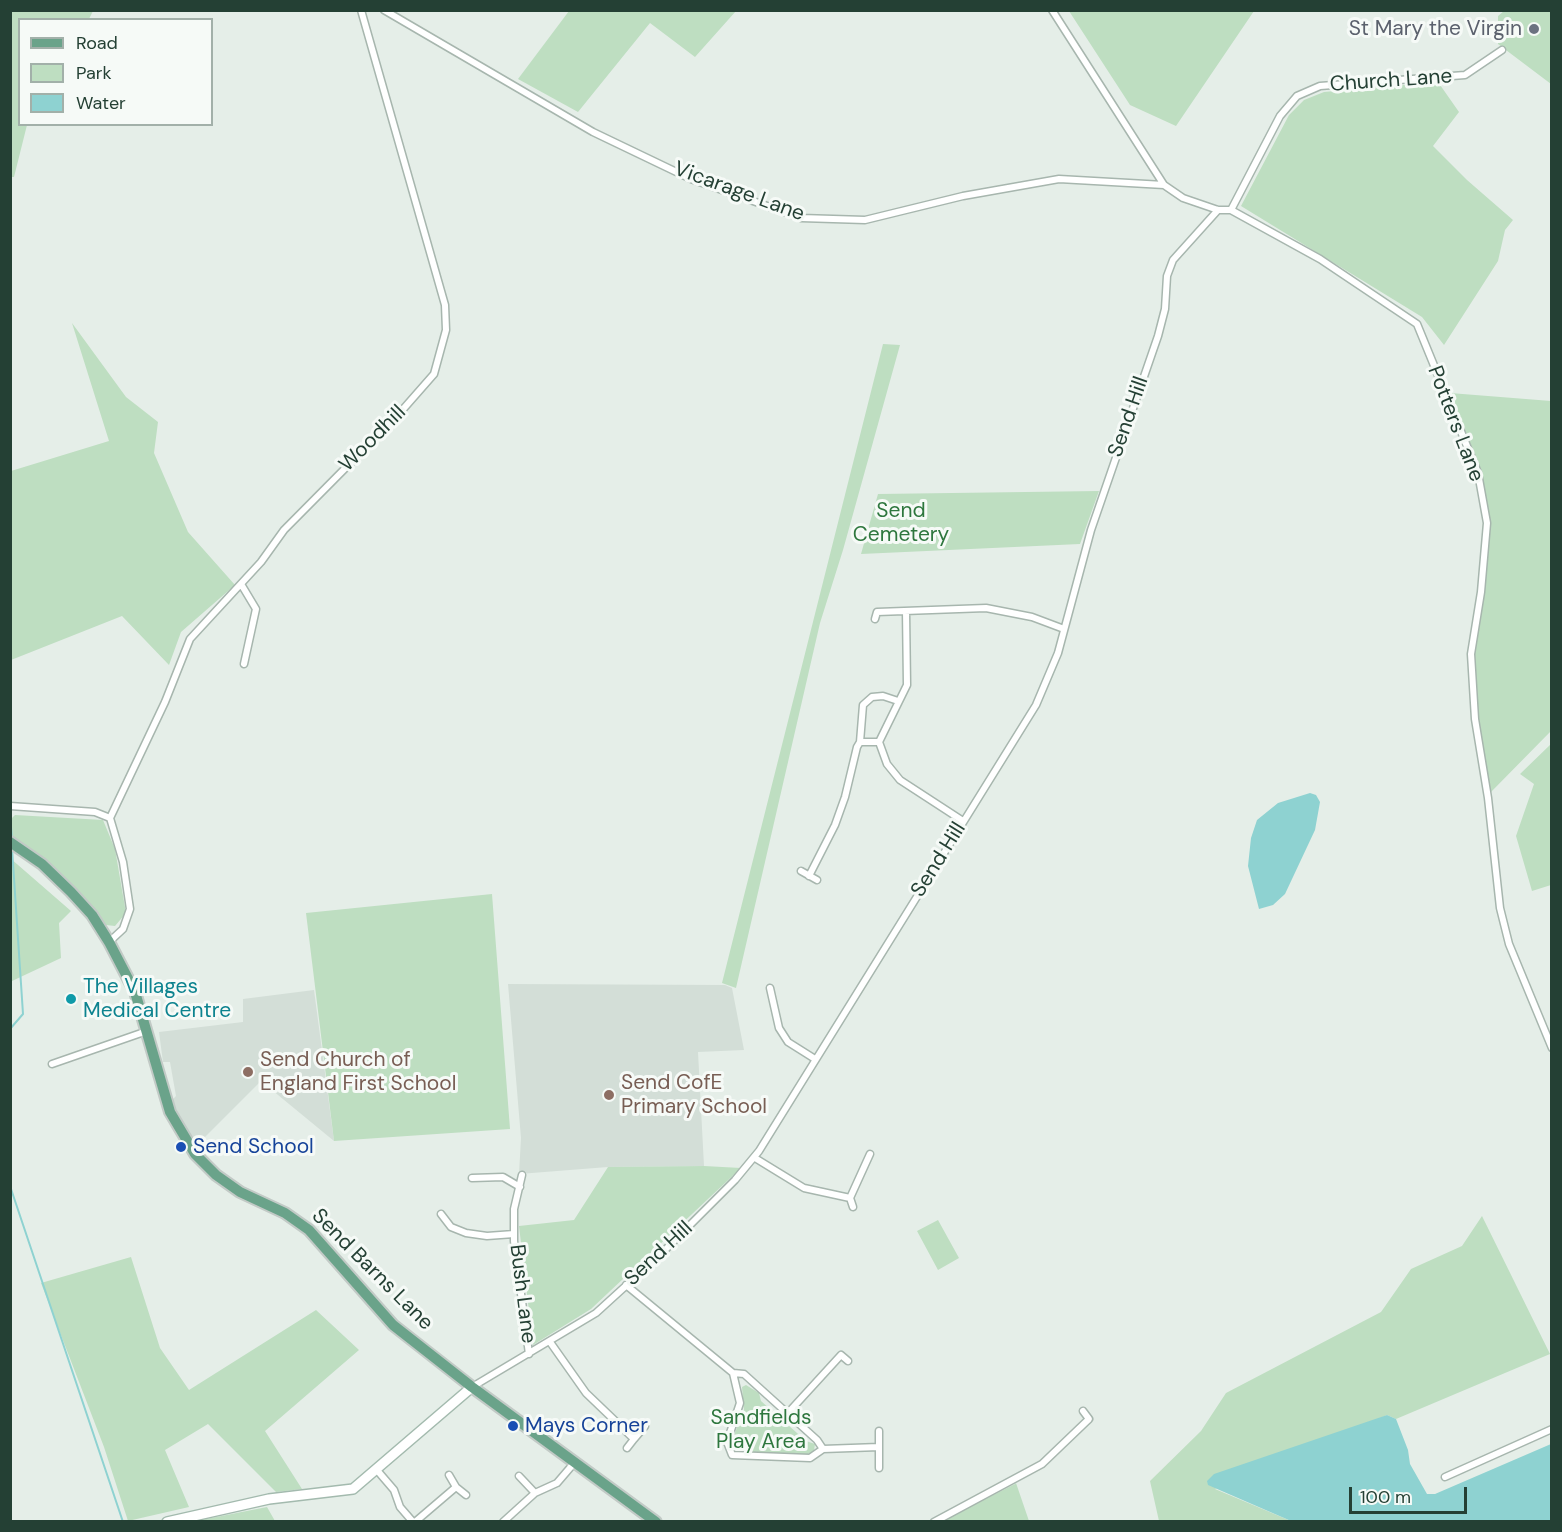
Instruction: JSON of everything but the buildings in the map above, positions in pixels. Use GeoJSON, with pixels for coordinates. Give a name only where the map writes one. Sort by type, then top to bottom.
{"type":"FeatureCollection","features":[{"type":"Feature","properties":{"kind":"main road","name":"Send Barns Lane"},"geometry":{"type":"LineString","coordinates":[[14,844],[42,864],[71,892],[92,915],[109,942],[135,992],[148,1030],[170,1112],[195,1154],[216,1175],[240,1192],[285,1213],[309,1230],[393,1325],[472,1387],[656,1521]]}},
{"type":"Feature","properties":{"kind":"main road"},"geometry":{"type":"LineString","coordinates":[[167,1521],[269,1498],[353,1489],[472,1387]]}},
{"type":"Feature","properties":{"kind":"street","name":"Woodhill"},"geometry":{"type":"LineString","coordinates":[[110,818],[165,702],[190,639],[241,584],[284,530],[398,415],[434,374],[446,330],[445,304],[361,10]]}},
{"type":"Feature","properties":{"kind":"street","name":"Vicarage Lane"},"geometry":{"type":"LineString","coordinates":[[384,10],[593,132],[691,178],[801,218],[865,220],[963,196],[1059,179],[1164,185]]}},
{"type":"Feature","properties":{"kind":"street","name":"Potters Lane"},"geometry":{"type":"LineString","coordinates":[[1052,10],[1164,185],[1183,198],[1218,210],[1232,210],[1320,260],[1417,324],[1478,472],[1487,523],[1481,592],[1471,654],[1475,719],[1488,798],[1504,926],[1509,944],[1551,1048]]}},
{"type":"Feature","properties":{"kind":"street","name":"Church Lane"},"geometry":{"type":"LineString","coordinates":[[1232,210],[1280,116],[1297,96],[1320,86],[1465,75],[1502,50]]}},
{"type":"Feature","properties":{"kind":"street","name":"Send Hill"},"geometry":{"type":"LineString","coordinates":[[472,1387],[596,1313],[663,1252],[755,1158],[1036,705],[1064,629],[1091,530],[1158,336],[1165,309],[1167,276],[1173,260],[1218,210]]}},
{"type":"Feature","properties":{"kind":"street"},"geometry":{"type":"LineString","coordinates":[[241,584],[256,609],[244,664]]}},
{"type":"Feature","properties":{"kind":"street"},"geometry":{"type":"LineString","coordinates":[[875,619],[877,612],[986,608],[1021,615],[1064,629]]}},
{"type":"Feature","properties":{"kind":"street"},"geometry":{"type":"LineString","coordinates":[[906,611],[908,676],[879,742],[887,764],[900,780],[963,821]]}},
{"type":"Feature","properties":{"kind":"street"},"geometry":{"type":"LineString","coordinates":[[809,876],[835,825],[860,742],[863,705],[872,697],[883,696],[898,700]]}},
{"type":"Feature","properties":{"kind":"street"},"geometry":{"type":"LineString","coordinates":[[860,742],[879,742]]}},
{"type":"Feature","properties":{"kind":"street"},"geometry":{"type":"LineString","coordinates":[[13,806],[95,812],[110,818],[123,862],[130,909],[123,929],[109,942]]}},
{"type":"Feature","properties":{"kind":"street"},"geometry":{"type":"LineString","coordinates":[[801,871],[817,880]]}},
{"type":"Feature","properties":{"kind":"street"},"geometry":{"type":"LineString","coordinates":[[770,988],[779,1028],[788,1042],[816,1059]]}},
{"type":"Feature","properties":{"kind":"street"},"geometry":{"type":"LineString","coordinates":[[52,1064],[148,1030]]}},
{"type":"Feature","properties":{"kind":"street"},"geometry":{"type":"LineString","coordinates":[[852,1207],[850,1198],[870,1154]]}},
{"type":"Feature","properties":{"kind":"street"},"geometry":{"type":"LineString","coordinates":[[755,1158],[804,1188],[818,1193],[850,1198]]}},
{"type":"Feature","properties":{"kind":"street"},"geometry":{"type":"LineString","coordinates":[[762,1162],[762,1171]]}},
{"type":"Feature","properties":{"kind":"street","name":"Bush Lane"},"geometry":{"type":"LineString","coordinates":[[522,1175],[514,1209],[514,1234],[529,1354]]}},
{"type":"Feature","properties":{"kind":"street"},"geometry":{"type":"LineString","coordinates":[[472,1178],[504,1177],[520,1187]]}},
{"type":"Feature","properties":{"kind":"street","name":"Bush Lane"},"geometry":{"type":"LineString","coordinates":[[441,1214],[451,1227],[466,1233],[487,1236],[514,1234]]}},
{"type":"Feature","properties":{"kind":"street"},"geometry":{"type":"LineString","coordinates":[[626,1285],[733,1373],[740,1396],[739,1412],[727,1442],[732,1455],[737,1457],[810,1458],[823,1449],[879,1447]]}},
{"type":"Feature","properties":{"kind":"street"},"geometry":{"type":"LineString","coordinates":[[550,1342],[586,1393],[634,1439]]}},
{"type":"Feature","properties":{"kind":"street"},"geometry":{"type":"LineString","coordinates":[[835,1350],[848,1360]]}},
{"type":"Feature","properties":{"kind":"street"},"geometry":{"type":"LineString","coordinates":[[787,1414],[841,1355]]}},
{"type":"Feature","properties":{"kind":"street"},"geometry":{"type":"LineString","coordinates":[[733,1373],[744,1374],[823,1449]]}},
{"type":"Feature","properties":{"kind":"street"},"geometry":{"type":"LineString","coordinates":[[934,1521],[1042,1464],[1089,1419],[1083,1411]]}},
{"type":"Feature","properties":{"kind":"street"},"geometry":{"type":"LineString","coordinates":[[627,1448],[645,1426]]}},
{"type":"Feature","properties":{"kind":"street"},"geometry":{"type":"LineString","coordinates":[[1445,1477],[1551,1429]]}},
{"type":"Feature","properties":{"kind":"street"},"geometry":{"type":"LineString","coordinates":[[879,1431],[879,1468]]}},
{"type":"Feature","properties":{"kind":"street"},"geometry":{"type":"LineString","coordinates":[[503,1521],[535,1493],[557,1483],[575,1462]]}},
{"type":"Feature","properties":{"kind":"street"},"geometry":{"type":"LineString","coordinates":[[376,1469],[394,1490],[400,1507],[414,1521],[456,1486]]}},
{"type":"Feature","properties":{"kind":"street"},"geometry":{"type":"LineString","coordinates":[[449,1475],[466,1495]]}},
{"type":"Feature","properties":{"kind":"street"},"geometry":{"type":"LineString","coordinates":[[519,1476],[535,1493]]}},
{"type":"Feature","properties":{"kind":"street"},"geometry":{"type":"LineString","coordinates":[[391,1509],[400,1507]]}},
{"type":"Feature","properties":{"kind":"shaded area","name":"Send CofE Primary School"},"geometry":{"type":"Polygon","coordinates":[[[508,984],[725,985],[732,988],[744,1050],[698,1052],[704,1166],[608,1167],[519,1174],[521,1138],[508,984]]]}},
{"type":"Feature","properties":{"kind":"shaded area","name":"Send Church of England First School"},"geometry":{"type":"Polygon","coordinates":[[[314,990],[334,1141],[261,1081],[196,1146],[179,1120],[171,1101],[176,1096],[170,1062],[163,1062],[159,1032],[243,1022],[243,999],[314,990]]]}},
{"type":"Feature","properties":{"kind":"green space"},"geometry":{"type":"Polygon","coordinates":[[[11,10],[93,11],[90,18],[18,18],[18,126],[27,126],[14,177],[11,177],[11,10]]]}},
{"type":"Feature","properties":{"kind":"green space"},"geometry":{"type":"Polygon","coordinates":[[[569,11],[736,11],[695,57],[650,23],[578,112],[518,79],[569,11]]]}},
{"type":"Feature","properties":{"kind":"green space"},"geometry":{"type":"Polygon","coordinates":[[[1069,11],[1254,11],[1176,126],[1130,105],[1069,11]]]}},
{"type":"Feature","properties":{"kind":"green space"},"geometry":{"type":"Polygon","coordinates":[[[1504,11],[1551,11],[1551,84],[1498,44],[1498,16],[1504,11]]]}},
{"type":"Feature","properties":{"kind":"green space"},"geometry":{"type":"Polygon","coordinates":[[[1438,82],[1459,112],[1433,146],[1467,180],[1513,220],[1505,230],[1498,261],[1444,345],[1422,317],[1241,206],[1289,115],[1304,100],[1324,92],[1438,82]]]}},
{"type":"Feature","properties":{"kind":"green space"},"geometry":{"type":"Polygon","coordinates":[[[72,323],[126,397],[158,422],[154,453],[188,532],[235,585],[181,632],[169,665],[122,616],[11,660],[11,471],[109,441],[72,323]]]}},
{"type":"Feature","properties":{"kind":"green space"},"geometry":{"type":"Polygon","coordinates":[[[883,344],[900,345],[843,550],[820,623],[736,988],[722,983],[883,344]]]}},
{"type":"Feature","properties":{"kind":"green space"},"geometry":{"type":"Polygon","coordinates":[[[1450,393],[1551,401],[1551,731],[1491,792],[1477,717],[1474,658],[1490,524],[1481,470],[1450,393]]]}},
{"type":"Feature","properties":{"kind":"green space","name":"Send Cemetery"},"geometry":{"type":"Polygon","coordinates":[[[1099,491],[1080,544],[861,554],[878,494],[1099,491]]]}},
{"type":"Feature","properties":{"kind":"green space"},"geometry":{"type":"Polygon","coordinates":[[[1551,744],[1551,885],[1532,891],[1516,836],[1534,784],[1520,774],[1551,744]]]}},
{"type":"Feature","properties":{"kind":"green space"},"geometry":{"type":"Polygon","coordinates":[[[15,815],[103,820],[115,849],[126,913],[115,926],[106,925],[92,908],[11,835],[11,819],[15,815]]]}},
{"type":"Feature","properties":{"kind":"green space"},"geometry":{"type":"Polygon","coordinates":[[[10,858],[71,911],[59,923],[61,958],[12,981],[10,858]]]}},
{"type":"Feature","properties":{"kind":"green space"},"geometry":{"type":"Polygon","coordinates":[[[492,894],[510,1129],[334,1141],[306,913],[492,894]]]}},
{"type":"Feature","properties":{"kind":"green space"},"geometry":{"type":"Polygon","coordinates":[[[608,1167],[741,1168],[591,1309],[533,1345],[519,1226],[574,1220],[608,1167]]]}},
{"type":"Feature","properties":{"kind":"green space"},"geometry":{"type":"Polygon","coordinates":[[[1482,1216],[1550,1354],[1396,1419],[1387,1415],[1215,1489],[1291,1521],[1159,1521],[1150,1481],[1201,1431],[1226,1393],[1381,1312],[1411,1269],[1462,1246],[1482,1216]]]}},
{"type":"Feature","properties":{"kind":"green space"},"geometry":{"type":"Polygon","coordinates":[[[938,1220],[959,1258],[938,1270],[917,1231],[938,1220]]]}},
{"type":"Feature","properties":{"kind":"green space"},"geometry":{"type":"Polygon","coordinates":[[[131,1257],[160,1348],[189,1390],[316,1310],[359,1350],[265,1431],[302,1489],[276,1492],[208,1424],[165,1450],[189,1507],[128,1521],[104,1447],[41,1283],[131,1257]]]}},
{"type":"Feature","properties":{"kind":"green space","name":"Sandfields Play Area"},"geometry":{"type":"Polygon","coordinates":[[[746,1385],[759,1393],[761,1401],[806,1441],[815,1444],[814,1451],[806,1455],[734,1452],[732,1440],[744,1410],[742,1387],[746,1385]]]}},
{"type":"Feature","properties":{"kind":"green space"},"geometry":{"type":"Polygon","coordinates":[[[1015,1484],[1029,1521],[942,1521],[1015,1484]]]}},
{"type":"Feature","properties":{"kind":"green space"},"geometry":{"type":"Polygon","coordinates":[[[267,1507],[275,1521],[196,1521],[267,1507]]]}},
{"type":"Feature","properties":{"kind":"water"},"geometry":{"type":"Polygon","coordinates":[[[1310,793],[1316,795],[1320,802],[1315,830],[1285,894],[1273,905],[1259,909],[1248,866],[1251,838],[1257,820],[1278,803],[1310,793]]]}},
{"type":"Feature","properties":{"kind":"water"},"geometry":{"type":"Polygon","coordinates":[[[1387,1415],[1396,1419],[1408,1450],[1410,1464],[1427,1494],[1435,1494],[1551,1444],[1551,1521],[1291,1521],[1208,1485],[1207,1481],[1214,1474],[1387,1415]]]}},
{"type":"Feature","properties":{"kind":"waterway"},"geometry":{"type":"LineString","coordinates":[[10,815],[12,839]]}},
{"type":"Feature","properties":{"kind":"waterway"},"geometry":{"type":"LineString","coordinates":[[10,1029],[23,1014],[12,848]]}},
{"type":"Feature","properties":{"kind":"waterway"},"geometry":{"type":"LineString","coordinates":[[10,1186],[123,1522]]}},
{"type":"Feature","properties":{"kind":"place","name":"St Mary the Virgin"},"geometry":{"type":"Point","coordinates":[1534,29]}},
{"type":"Feature","properties":{"kind":"place","name":"The Villages Medical Centre"},"geometry":{"type":"Point","coordinates":[71,999]}},
{"type":"Feature","properties":{"kind":"place","name":"Send Church of England First School"},"geometry":{"type":"Point","coordinates":[248,1072]}},
{"type":"Feature","properties":{"kind":"place","name":"Send CofE Primary School"},"geometry":{"type":"Point","coordinates":[609,1095]}},
{"type":"Feature","properties":{"kind":"place","name":"Send School"},"geometry":{"type":"Point","coordinates":[181,1147]}},
{"type":"Feature","properties":{"kind":"place","name":"Mays Corner"},"geometry":{"type":"Point","coordinates":[513,1426]}}]}
